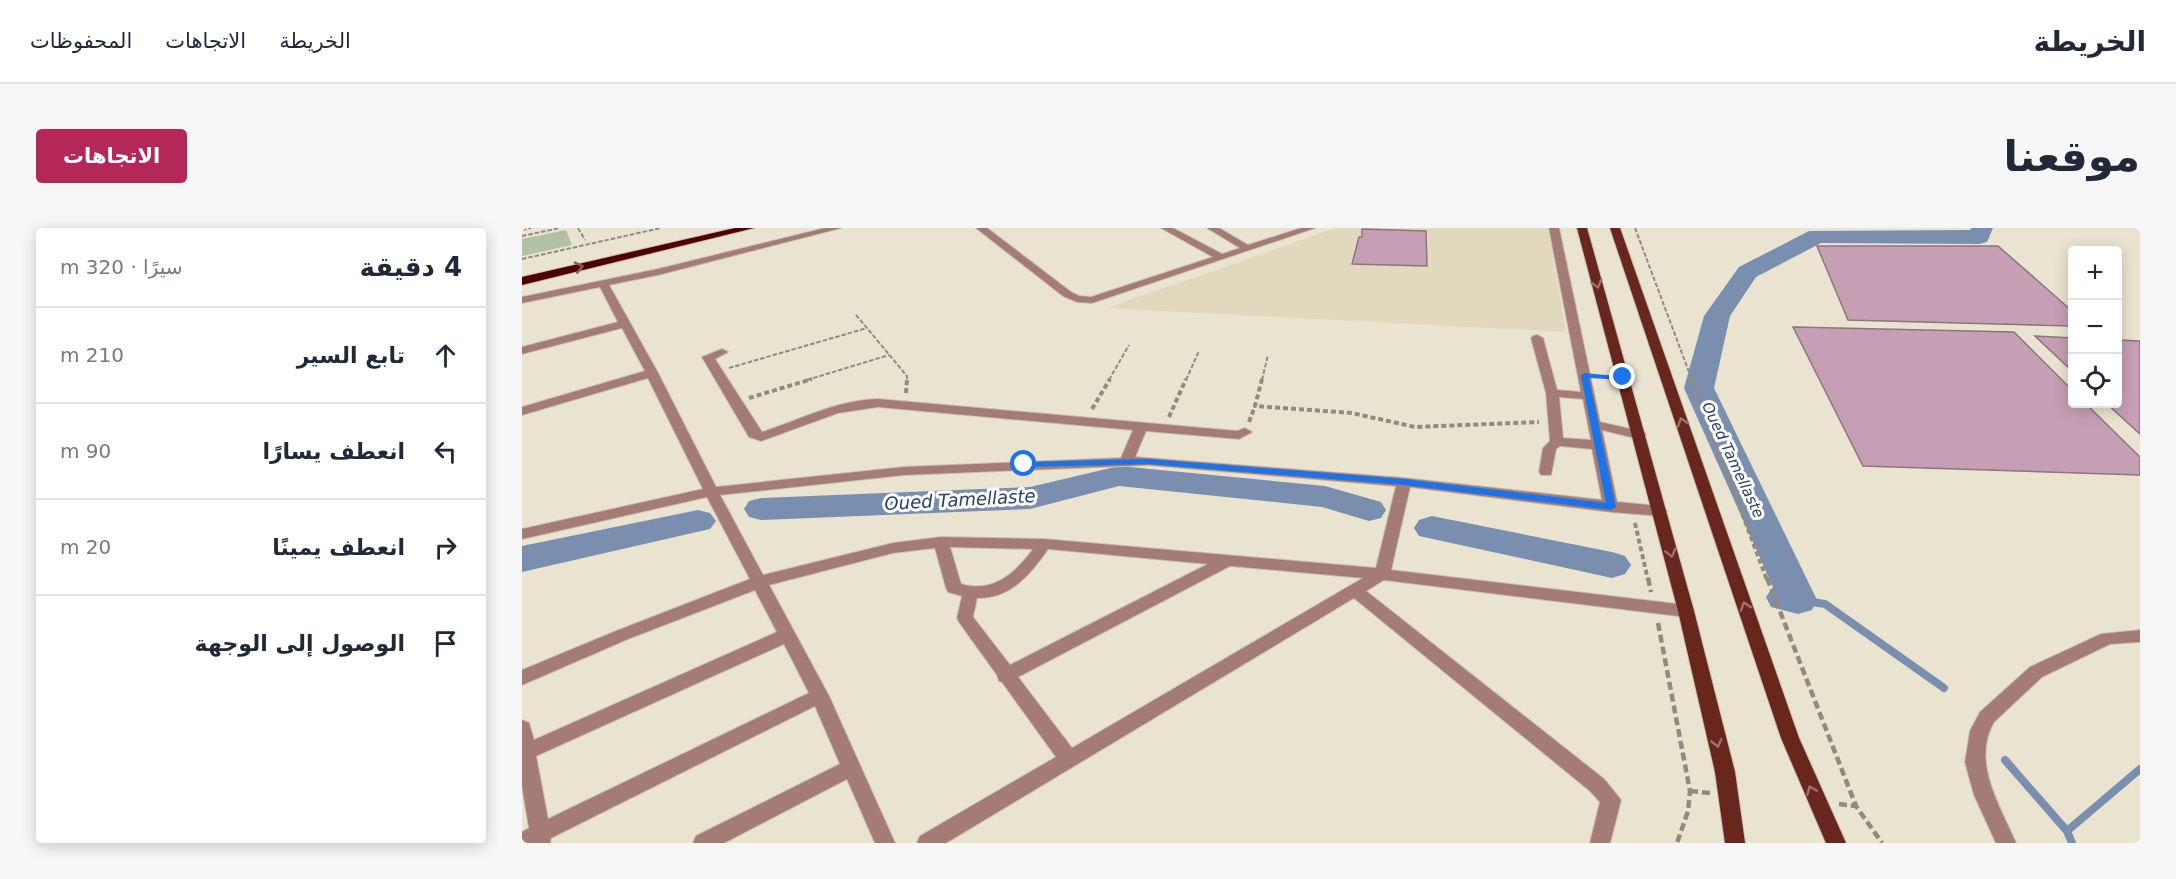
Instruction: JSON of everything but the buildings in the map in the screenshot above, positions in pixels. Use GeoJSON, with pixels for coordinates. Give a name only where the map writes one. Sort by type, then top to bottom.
{"type":"FeatureCollection","features":[{"type":"Feature","properties":{"kind":"highway"},"geometry":{"type":"LineString","coordinates":[[522,270],[703,228]]}},
{"type":"Feature","properties":{"kind":"highway"},"geometry":{"type":"LineString","coordinates":[[522,281],[749,228]]}},
{"type":"Feature","properties":{"kind":"highway"},"geometry":{"type":"LineString","coordinates":[[522,289],[545,275]]}},
{"type":"Feature","properties":{"kind":"main road"},"geometry":{"type":"LineString","coordinates":[[1582,228],[1686,611],[1725,772],[1735,843]]}},
{"type":"Feature","properties":{"kind":"main road"},"geometry":{"type":"LineString","coordinates":[[1615,228],[1790,738],[1836,843]]}},
{"type":"Feature","properties":{"kind":"street"},"geometry":{"type":"LineString","coordinates":[[522,300],[658,272],[836,228]]}},
{"type":"Feature","properties":{"kind":"street"},"geometry":{"type":"LineString","coordinates":[[981,228],[1067,294],[1077,299],[1107,297],[1311,228]]}},
{"type":"Feature","properties":{"kind":"street"},"geometry":{"type":"LineString","coordinates":[[1166,228],[1221,257]]}},
{"type":"Feature","properties":{"kind":"street"},"geometry":{"type":"LineString","coordinates":[[1212,228],[1248,249]]}},
{"type":"Feature","properties":{"kind":"street"},"geometry":{"type":"LineString","coordinates":[[1554,228],[1611,507]]}},
{"type":"Feature","properties":{"kind":"street"},"geometry":{"type":"LineString","coordinates":[[602,282],[623,324],[652,373],[711,492],[820,696],[885,843]]}},
{"type":"Feature","properties":{"kind":"street"},"geometry":{"type":"LineString","coordinates":[[522,351],[623,324]]}},
{"type":"Feature","properties":{"kind":"street"},"geometry":{"type":"LineString","coordinates":[[1537,338],[1552,393],[1557,442]]}},
{"type":"Feature","properties":{"kind":"street"},"geometry":{"type":"LineString","coordinates":[[722,352],[708,357],[754,434],[761,437],[864,402],[1239,435],[1245,432]]}},
{"type":"Feature","properties":{"kind":"street"},"geometry":{"type":"LineString","coordinates":[[522,411],[652,373]]}},
{"type":"Feature","properties":{"kind":"street"},"geometry":{"type":"LineString","coordinates":[[1552,393],[1589,396]]}},
{"type":"Feature","properties":{"kind":"street"},"geometry":{"type":"LineString","coordinates":[[1595,425],[1639,435]]}},
{"type":"Feature","properties":{"kind":"street"},"geometry":{"type":"LineString","coordinates":[[1126,462],[1141,427]]}},
{"type":"Feature","properties":{"kind":"street"},"geometry":{"type":"LineString","coordinates":[[1546,472],[1550,448],[1557,442],[1599,445]]}},
{"type":"Feature","properties":{"kind":"street"},"geometry":{"type":"LineString","coordinates":[[522,534],[711,492],[904,471],[1148,461],[1404,482],[1660,512]]}},
{"type":"Feature","properties":{"kind":"street"},"geometry":{"type":"LineString","coordinates":[[927,843],[1382,574],[1404,482]]}},
{"type":"Feature","properties":{"kind":"street"},"geometry":{"type":"LineString","coordinates":[[941,542],[954,588],[970,594],[990,592],[1010,583],[1026,571],[1044,544]]}},
{"type":"Feature","properties":{"kind":"street"},"geometry":{"type":"LineString","coordinates":[[522,678],[622,635],[759,582],[798,570],[882,551],[941,542],[1044,544],[1382,574],[1686,611]]}},
{"type":"Feature","properties":{"kind":"street"},"geometry":{"type":"LineString","coordinates":[[1005,676],[1228,560]]}},
{"type":"Feature","properties":{"kind":"street"},"geometry":{"type":"LineString","coordinates":[[1355,590],[1597,785],[1611,800],[1600,843]]}},
{"type":"Feature","properties":{"kind":"street"},"geometry":{"type":"LineString","coordinates":[[970,594],[965,618],[1005,676],[1069,759]]}},
{"type":"Feature","properties":{"kind":"street"},"geometry":{"type":"LineString","coordinates":[[524,753],[788,635]]}},
{"type":"Feature","properties":{"kind":"street"},"geometry":{"type":"LineString","coordinates":[[2006,843],[1983,795],[1975,762],[1979,731],[1987,717],[2036,672],[2107,638],[2140,636]]}},
{"type":"Feature","properties":{"kind":"street"},"geometry":{"type":"LineString","coordinates":[[522,842],[541,838],[820,696]]}},
{"type":"Feature","properties":{"kind":"street"},"geometry":{"type":"LineString","coordinates":[[522,728],[524,753],[541,838]]}},
{"type":"Feature","properties":{"kind":"street"},"geometry":{"type":"LineString","coordinates":[[703,843],[851,768]]}},
{"type":"Feature","properties":{"kind":"path"},"geometry":{"type":"LineString","coordinates":[[522,230],[531,228]]}},
{"type":"Feature","properties":{"kind":"path"},"geometry":{"type":"LineString","coordinates":[[522,236],[560,228]]}},
{"type":"Feature","properties":{"kind":"path"},"geometry":{"type":"LineString","coordinates":[[578,228],[585,240]]}},
{"type":"Feature","properties":{"kind":"path"},"geometry":{"type":"LineString","coordinates":[[522,259],[661,228]]}},
{"type":"Feature","properties":{"kind":"path"},"geometry":{"type":"LineString","coordinates":[[1635,228],[1771,590],[1856,806],[1882,843]]}},
{"type":"Feature","properties":{"kind":"path"},"geometry":{"type":"LineString","coordinates":[[856,315],[908,376],[905,406]]}},
{"type":"Feature","properties":{"kind":"path"},"geometry":{"type":"LineString","coordinates":[[717,371],[867,327]]}},
{"type":"Feature","properties":{"kind":"path"},"geometry":{"type":"LineString","coordinates":[[1084,422],[1129,345]]}},
{"type":"Feature","properties":{"kind":"path"},"geometry":{"type":"LineString","coordinates":[[1164,429],[1200,351]]}},
{"type":"Feature","properties":{"kind":"path"},"geometry":{"type":"LineString","coordinates":[[735,403],[889,355]]}},
{"type":"Feature","properties":{"kind":"path"},"geometry":{"type":"LineString","coordinates":[[1268,355],[1255,406],[1352,412],[1414,427],[1555,421]]}},
{"type":"Feature","properties":{"kind":"path"},"geometry":{"type":"LineString","coordinates":[[1631,509],[1655,608],[1690,791],[1688,811],[1677,843]]}},
{"type":"Feature","properties":{"kind":"shaded area"},"geometry":{"type":"Polygon","coordinates":[[[1336,228],[1548,228],[1566,332],[1107,308],[1336,228]]]}},
{"type":"Feature","properties":{"kind":"green space"},"geometry":{"type":"Polygon","coordinates":[[[566,230],[572,245],[522,256],[522,239],[566,230]]]}},
{"type":"Feature","properties":{"kind":"waterway","name":"Oued Tamellaste"},"geometry":{"type":"LineString","coordinates":[[1785,597],[1798,600],[1699,388],[1717,316],[1747,272],[1817,236],[1979,237],[1982,228]]}},
{"type":"Feature","properties":{"kind":"waterway","name":"Oued Tamellaste"},"geometry":{"type":"LineString","coordinates":[[761,509],[1030,498],[1119,476],[1325,497],[1369,510]]}},
{"type":"Feature","properties":{"kind":"waterway","name":"Oued Tamellaste"},"geometry":{"type":"LineString","coordinates":[[522,559],[698,521]]}},
{"type":"Feature","properties":{"kind":"waterway","name":"Oued Tamellaste"},"geometry":{"type":"LineString","coordinates":[[1432,528],[1612,565]]}},
{"type":"Feature","properties":{"kind":"waterway"},"geometry":{"type":"LineString","coordinates":[[1798,600],[1825,604],[1944,688]]}},
{"type":"Feature","properties":{"kind":"waterway"},"geometry":{"type":"LineString","coordinates":[[2005,760],[2067,831]]}},
{"type":"Feature","properties":{"kind":"waterway"},"geometry":{"type":"LineString","coordinates":[[2067,831],[2140,769]]}},
{"type":"Feature","properties":{"kind":"waterway"},"geometry":{"type":"LineString","coordinates":[[2067,831],[2072,843]]}},
{"type":"Feature","properties":{"kind":"route"},"geometry":{"type":"LineString","coordinates":[[1024,464],[1148,461],[1404,482],[1611,507],[1584,376],[1623,377]]}}]}
